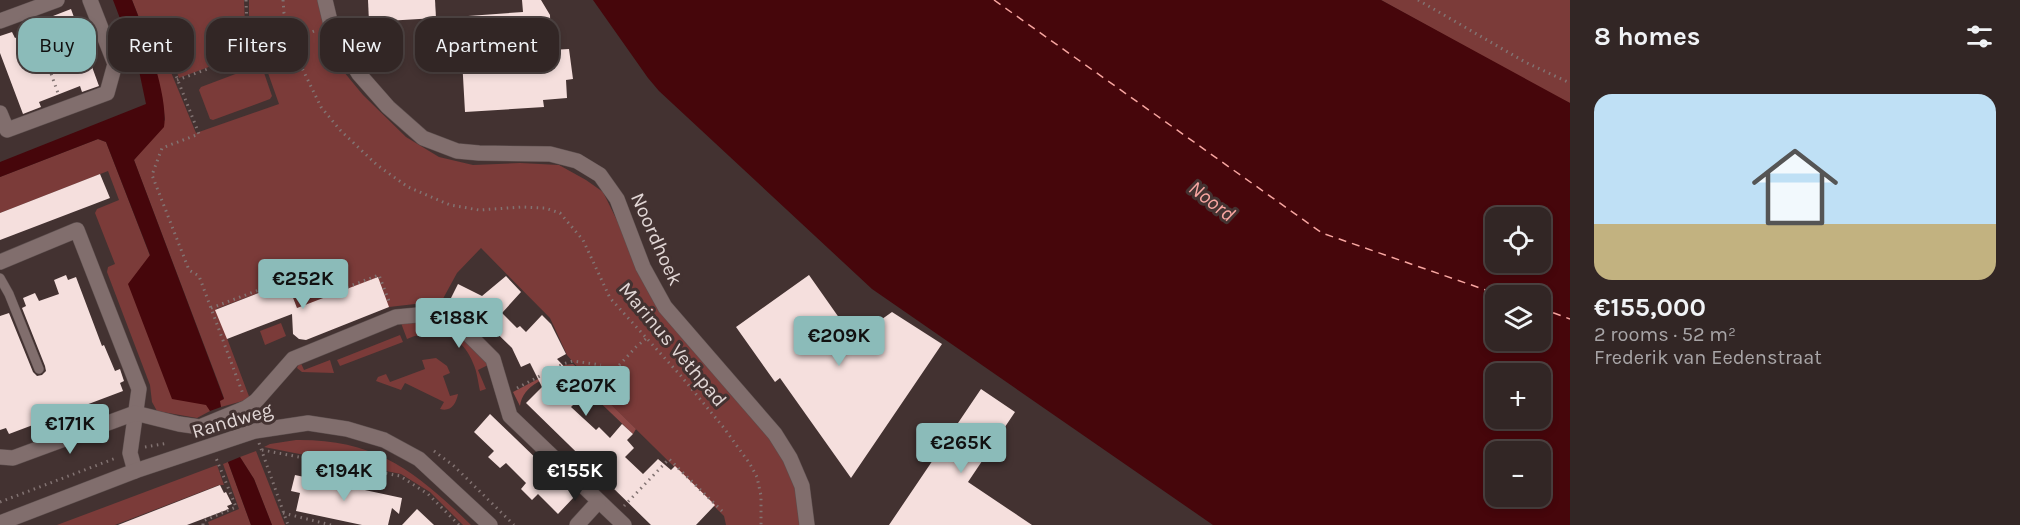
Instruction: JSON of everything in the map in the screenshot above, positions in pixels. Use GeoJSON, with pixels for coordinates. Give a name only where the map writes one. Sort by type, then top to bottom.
{"type":"FeatureCollection","features":[{"type":"Feature","properties":{"kind":"street"},"geometry":{"type":"LineString","coordinates":[[0,21],[57,0]]}},
{"type":"Feature","properties":{"kind":"street"},"geometry":{"type":"LineString","coordinates":[[0,113],[7,130],[107,93],[115,64],[90,0]]}},
{"type":"Feature","properties":{"kind":"street","name":"Noordhoek"},"geometry":{"type":"LineString","coordinates":[[325,0],[331,25],[359,74],[396,115],[423,138],[457,151],[550,154],[576,161],[600,175],[617,199],[643,267],[665,306],[775,434],[785,450],[802,486],[807,525]]}},
{"type":"Feature","properties":{"kind":"street"},"geometry":{"type":"LineString","coordinates":[[0,262],[77,230],[139,389],[130,453],[135,471]]}},
{"type":"Feature","properties":{"kind":"street"},"geometry":{"type":"LineString","coordinates":[[0,457],[13,458],[135,413],[200,427],[246,408],[256,401],[293,359],[402,316],[429,314],[456,322],[493,359],[510,416],[619,521]]}},
{"type":"Feature","properties":{"kind":"street","name":"Randweg"},"geometry":{"type":"LineString","coordinates":[[0,522],[135,471],[217,451],[255,431],[308,423],[347,429],[384,440],[419,459],[490,525]]}},
{"type":"Feature","properties":{"kind":"street"},"geometry":{"type":"LineString","coordinates":[[577,525],[598,502]]}},
{"type":"Feature","properties":{"kind":"lane"},"geometry":{"type":"LineString","coordinates":[[0,278],[9,294],[39,369]]}},
{"type":"Feature","properties":{"kind":"path"},"geometry":{"type":"LineString","coordinates":[[246,0],[247,18]]}},
{"type":"Feature","properties":{"kind":"path","name":"Marinus Vethpad"},"geometry":{"type":"LineString","coordinates":[[283,0],[286,18]]}},
{"type":"Feature","properties":{"kind":"path"},"geometry":{"type":"LineString","coordinates":[[1418,0],[1525,62],[1570,83]]}},
{"type":"Feature","properties":{"kind":"path"},"geometry":{"type":"LineString","coordinates":[[28,10],[64,109]]}},
{"type":"Feature","properties":{"kind":"path"},"geometry":{"type":"LineString","coordinates":[[308,33],[320,28]]}},
{"type":"Feature","properties":{"kind":"path"},"geometry":{"type":"LineString","coordinates":[[177,80],[206,69]]}},
{"type":"Feature","properties":{"kind":"path"},"geometry":{"type":"LineString","coordinates":[[174,72],[199,134],[162,148],[152,175],[189,270],[198,276],[211,308],[245,398],[246,408]]}},
{"type":"Feature","properties":{"kind":"path","name":"Marinus Vethpad"},"geometry":{"type":"LineString","coordinates":[[304,72],[321,107],[340,130],[377,165],[408,187],[450,205],[479,210],[522,207],[545,208],[560,213],[583,240],[610,298],[648,337],[724,428],[750,464],[757,477],[761,496],[761,525]]}},
{"type":"Feature","properties":{"kind":"path"},"geometry":{"type":"LineString","coordinates":[[211,308],[296,276],[342,289],[379,275],[402,316]]}},
{"type":"Feature","properties":{"kind":"path"},"geometry":{"type":"LineString","coordinates":[[611,374],[648,337]]}},
{"type":"Feature","properties":{"kind":"path"},"geometry":{"type":"LineString","coordinates":[[502,393],[542,376],[562,364],[573,361],[601,365]]}},
{"type":"Feature","properties":{"kind":"path","name":"Randweg"},"geometry":{"type":"LineString","coordinates":[[266,441],[259,443],[262,450],[400,476],[428,494],[459,525]]}},
{"type":"Feature","properties":{"kind":"path"},"geometry":{"type":"LineString","coordinates":[[262,450],[288,525]]}},
{"type":"Feature","properties":{"kind":"path"},"geometry":{"type":"LineString","coordinates":[[203,525],[203,521],[236,507],[217,451]]}},
{"type":"Feature","properties":{"kind":"path"},"geometry":{"type":"LineString","coordinates":[[0,502],[130,453]]}},
{"type":"Feature","properties":{"kind":"path"},"geometry":{"type":"LineString","coordinates":[[619,521],[669,459],[722,510]]}},
{"type":"Feature","properties":{"kind":"path"},"geometry":{"type":"LineString","coordinates":[[283,513],[331,525]]}},
{"type":"Feature","properties":{"kind":"shaded area"},"geometry":{"type":"Polygon","coordinates":[[[132,0],[244,0],[245,18],[206,18],[206,68],[179,78],[177,72],[194,72],[194,18],[139,18],[132,0]]]}},
{"type":"Feature","properties":{"kind":"shaded area"},"geometry":{"type":"Polygon","coordinates":[[[249,0],[322,0],[324,18],[320,18],[320,72],[344,72],[363,95],[406,137],[439,157],[473,165],[520,163],[559,165],[603,192],[644,275],[768,434],[784,460],[796,490],[801,525],[726,525],[724,516],[582,376],[580,370],[567,355],[550,318],[481,248],[457,273],[439,306],[307,304],[297,308],[287,282],[216,309],[250,399],[221,407],[219,401],[224,398],[134,160],[165,120],[156,72],[171,72],[196,133],[279,104],[268,72],[308,72],[308,18],[249,18],[249,0]]]}},
{"type":"Feature","properties":{"kind":"shaded area"},"geometry":{"type":"Polygon","coordinates":[[[1381,0],[1570,0],[1570,103],[1549,93],[1381,0]]]}},
{"type":"Feature","properties":{"kind":"shaded area"},"geometry":{"type":"Polygon","coordinates":[[[241,72],[264,72],[272,96],[270,99],[213,120],[210,119],[199,90],[201,87],[241,72]]]}},
{"type":"Feature","properties":{"kind":"shaded area"},"geometry":{"type":"Polygon","coordinates":[[[98,139],[106,142],[210,411],[197,418],[157,411],[152,402],[150,385],[107,272],[108,267],[115,264],[95,213],[97,209],[119,200],[108,171],[0,213],[0,177],[98,139]]]}},
{"type":"Feature","properties":{"kind":"shaded area"},"geometry":{"type":"Polygon","coordinates":[[[430,321],[455,332],[486,360],[488,365],[478,370],[486,389],[480,391],[476,369],[468,353],[454,339],[446,335],[427,333],[407,339],[401,323],[430,321]]]}},
{"type":"Feature","properties":{"kind":"shaded area"},"geometry":{"type":"Polygon","coordinates":[[[281,323],[286,336],[265,345],[260,331],[281,323]]]}},
{"type":"Feature","properties":{"kind":"shaded area"},"geometry":{"type":"Polygon","coordinates":[[[400,335],[403,342],[340,366],[337,360],[400,335]]]}},
{"type":"Feature","properties":{"kind":"shaded area"},"geometry":{"type":"Polygon","coordinates":[[[436,358],[447,366],[450,373],[443,376],[450,396],[458,394],[450,408],[440,409],[444,402],[405,383],[401,390],[376,381],[378,377],[386,374],[390,382],[425,369],[422,360],[436,358]]]}},
{"type":"Feature","properties":{"kind":"shaded area"},"geometry":{"type":"Polygon","coordinates":[[[330,360],[334,373],[302,372],[297,368],[300,361],[304,370],[330,360]]]}},
{"type":"Feature","properties":{"kind":"shaded area"},"geometry":{"type":"Polygon","coordinates":[[[573,364],[580,370],[582,376],[636,429],[633,434],[565,369],[531,387],[522,398],[520,406],[513,392],[565,365],[573,364]]]}},
{"type":"Feature","properties":{"kind":"shaded area"},"geometry":{"type":"Polygon","coordinates":[[[296,440],[350,445],[393,462],[432,489],[471,525],[463,525],[430,492],[401,474],[264,447],[296,440]]]}},
{"type":"Feature","properties":{"kind":"shaded area"},"geometry":{"type":"Polygon","coordinates":[[[256,451],[285,525],[272,525],[254,479],[240,457],[256,451]]]}},
{"type":"Feature","properties":{"kind":"shaded area"},"geometry":{"type":"Polygon","coordinates":[[[228,462],[251,525],[209,525],[208,522],[239,509],[223,464],[228,462]]]}},
{"type":"Feature","properties":{"kind":"shaded area"},"geometry":{"type":"Polygon","coordinates":[[[217,465],[224,485],[115,525],[57,525],[217,465]]]}},
{"type":"Feature","properties":{"kind":"water"},"geometry":{"type":"Polygon","coordinates":[[[113,0],[132,0],[139,18],[120,18],[113,0]]]}},
{"type":"Feature","properties":{"kind":"water","name":"Noord"},"geometry":{"type":"Polygon","coordinates":[[[593,0],[1381,0],[1570,103],[1570,525],[1213,525],[872,289],[659,91],[593,0]]]}},
{"type":"Feature","properties":{"kind":"water"},"geometry":{"type":"Polygon","coordinates":[[[139,72],[156,72],[163,98],[164,127],[134,160],[224,399],[220,401],[221,407],[210,411],[206,405],[172,399],[128,284],[150,255],[106,142],[98,139],[0,177],[0,162],[146,104],[139,72]]]}},
{"type":"Feature","properties":{"kind":"water"},"geometry":{"type":"Polygon","coordinates":[[[240,457],[254,479],[272,525],[251,525],[228,462],[240,457]]]}},
{"type":"Feature","properties":{"kind":"building"},"geometry":{"type":"Polygon","coordinates":[[[368,0],[435,0],[436,18],[403,20],[403,18],[369,18],[368,0]]]}},
{"type":"Feature","properties":{"kind":"building"},"geometry":{"type":"Polygon","coordinates":[[[522,0],[541,0],[550,18],[468,18],[468,16],[523,12],[522,0]]]}},
{"type":"Feature","properties":{"kind":"building"},"geometry":{"type":"Polygon","coordinates":[[[71,9],[74,18],[54,18],[53,16],[71,9]]]}},
{"type":"Feature","properties":{"kind":"building"},"geometry":{"type":"Polygon","coordinates":[[[12,32],[15,38],[18,37],[18,72],[94,72],[99,86],[82,92],[80,86],[39,102],[41,107],[23,114],[0,53],[0,36],[12,32]]]}},
{"type":"Feature","properties":{"kind":"building"},"geometry":{"type":"Polygon","coordinates":[[[569,49],[573,79],[566,80],[567,98],[543,100],[544,107],[465,112],[463,72],[559,72],[559,50],[569,49]]]}},
{"type":"Feature","properties":{"kind":"building"},"geometry":{"type":"Polygon","coordinates":[[[100,174],[110,198],[0,240],[0,213],[100,174]]]}},
{"type":"Feature","properties":{"kind":"building"},"geometry":{"type":"Polygon","coordinates":[[[66,275],[68,280],[76,277],[102,346],[104,345],[115,371],[120,369],[124,381],[120,383],[123,391],[9,434],[6,428],[0,430],[0,316],[9,313],[33,372],[37,376],[42,375],[46,371],[45,366],[22,308],[26,306],[23,298],[35,293],[39,301],[59,294],[54,280],[66,275]]]}},
{"type":"Feature","properties":{"kind":"building"},"geometry":{"type":"Polygon","coordinates":[[[809,275],[854,339],[892,312],[942,344],[851,478],[780,378],[775,382],[736,327],[809,275]]]}},
{"type":"Feature","properties":{"kind":"building"},"geometry":{"type":"Polygon","coordinates":[[[506,276],[521,292],[502,313],[517,328],[520,326],[526,332],[542,315],[551,324],[566,354],[557,359],[587,391],[571,407],[596,430],[599,427],[610,438],[622,424],[633,434],[627,440],[634,448],[625,457],[643,474],[658,459],[671,470],[675,466],[715,505],[696,525],[651,525],[526,403],[542,387],[530,363],[521,367],[512,348],[478,315],[450,300],[458,284],[482,296],[506,276]]]}},
{"type":"Feature","properties":{"kind":"building"},"geometry":{"type":"Polygon","coordinates":[[[378,277],[389,307],[306,340],[299,339],[293,334],[292,314],[227,339],[215,310],[287,282],[297,308],[378,277]]]}},
{"type":"Feature","properties":{"kind":"building"},"geometry":{"type":"Polygon","coordinates":[[[981,389],[1015,412],[968,482],[1032,525],[889,525],[981,389]]]}},
{"type":"Feature","properties":{"kind":"building"},"geometry":{"type":"Polygon","coordinates":[[[490,414],[575,496],[558,514],[538,494],[532,500],[521,489],[526,483],[506,463],[500,468],[488,457],[494,451],[474,432],[490,414]]]}},
{"type":"Feature","properties":{"kind":"building"},"geometry":{"type":"Polygon","coordinates":[[[295,475],[402,498],[399,514],[392,508],[388,525],[362,525],[296,511],[300,493],[291,491],[295,475]]]}},
{"type":"Feature","properties":{"kind":"building"},"geometry":{"type":"Polygon","coordinates":[[[220,485],[232,504],[227,506],[229,509],[187,525],[118,525],[220,485]]]}},
{"type":"Feature","properties":{"kind":"building"},"geometry":{"type":"Polygon","coordinates":[[[417,509],[434,525],[402,525],[417,509]]]}},
{"type":"Feature","properties":{"kind":"ferry route"},"geometry":{"type":"LineString","coordinates":[[994,0],[1322,233],[1485,290]]}},
{"type":"Feature","properties":{"kind":"ferry route"},"geometry":{"type":"LineString","coordinates":[[1551,312],[1570,319]]}}]}
